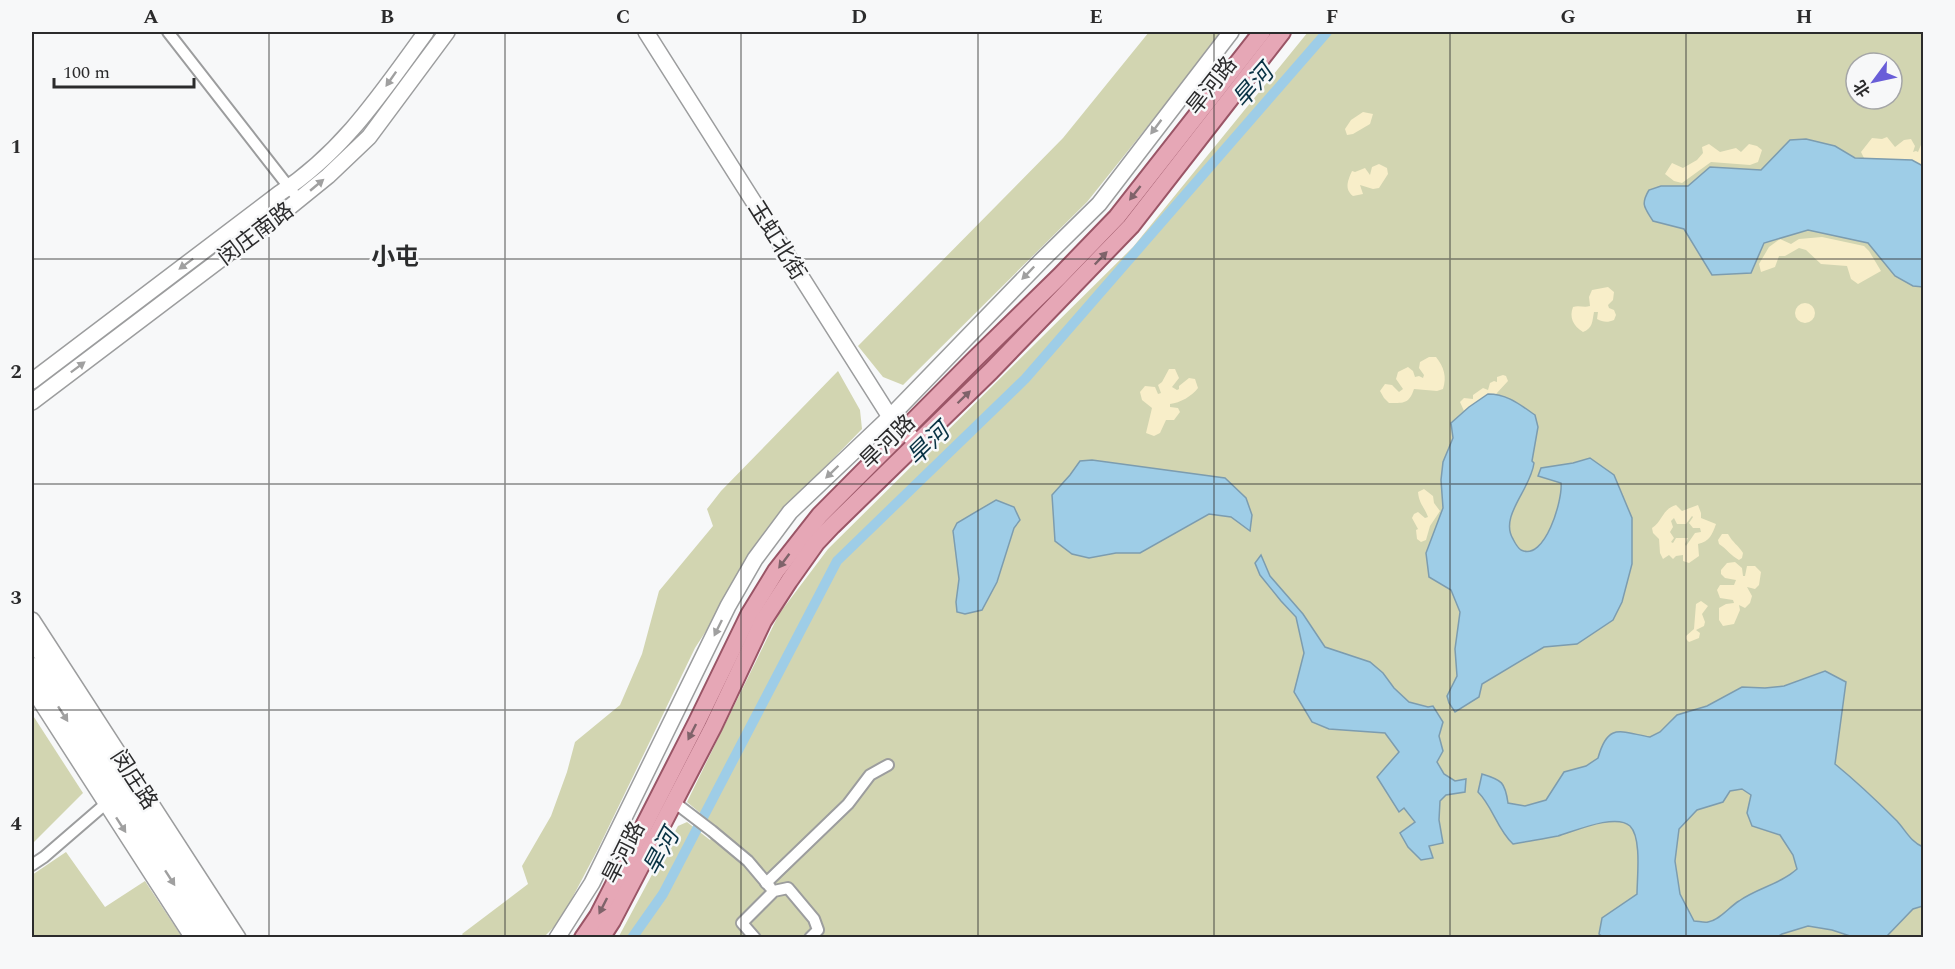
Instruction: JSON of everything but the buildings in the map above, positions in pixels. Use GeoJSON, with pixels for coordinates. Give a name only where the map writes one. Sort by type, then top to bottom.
{"type":"FeatureCollection","features":[{"type":"Feature","properties":{"kind":"main road","name":"旱河路"},"geometry":{"type":"LineString","coordinates":[[583,938],[598,916],[698,722],[749,615],[776,571],[826,520],[904,430],[1117,217],[1262,32]]}},
{"type":"Feature","properties":{"kind":"main road","name":"旱河路"},"geometry":{"type":"LineString","coordinates":[[601,938],[678,805],[763,621],[816,543],[826,520],[917,443],[991,371],[1131,226],[1282,32]]}},
{"type":"Feature","properties":{"kind":"street"},"geometry":{"type":"LineString","coordinates":[[168,32],[298,200]]}},
{"type":"Feature","properties":{"kind":"street","name":"闵庄南路"},"geometry":{"type":"LineString","coordinates":[[32,381],[324,159],[361,120],[426,32]]}},
{"type":"Feature","properties":{"kind":"street","name":"闵庄南路"},"geometry":{"type":"LineString","coordinates":[[32,402],[328,176],[369,137],[447,32]]}},
{"type":"Feature","properties":{"kind":"street","name":"玉虹北街"},"geometry":{"type":"LineString","coordinates":[[646,32],[890,417],[917,443]]}},
{"type":"Feature","properties":{"kind":"street","name":"旱河路"},"geometry":{"type":"LineString","coordinates":[[557,938],[592,883],[728,606],[755,560],[790,512],[890,417],[1099,204],[1231,32]]}},
{"type":"Feature","properties":{"kind":"street","name":"闵庄路"},"geometry":{"type":"LineString","coordinates":[[32,620],[238,938]]}},
{"type":"Feature","properties":{"kind":"street","name":"闵庄路"},"geometry":{"type":"LineString","coordinates":[[32,640],[225,938]]}},
{"type":"Feature","properties":{"kind":"street","name":"闵庄路"},"geometry":{"type":"LineString","coordinates":[[32,665],[193,938]]}},
{"type":"Feature","properties":{"kind":"street","name":"闵庄路"},"geometry":{"type":"LineString","coordinates":[[32,688],[209,938]]}},
{"type":"Feature","properties":{"kind":"street"},"geometry":{"type":"LineString","coordinates":[[755,938],[742,922],[770,887],[848,804],[870,775],[888,765]]}},
{"type":"Feature","properties":{"kind":"street"},"geometry":{"type":"LineString","coordinates":[[32,865],[45,857],[111,799]]}},
{"type":"Feature","properties":{"kind":"street"},"geometry":{"type":"LineString","coordinates":[[678,805],[748,861],[770,887],[788,888],[814,919],[818,930],[810,938]]}},
{"type":"Feature","properties":{"kind":"green space"},"geometry":{"type":"Polygon","coordinates":[[[1149,32],[1223,32],[1087,202],[903,385],[883,377],[858,346],[1063,138],[1149,32]]]}},
{"type":"Feature","properties":{"kind":"green space"},"geometry":{"type":"Polygon","coordinates":[[[1308,32],[1923,32],[1923,937],[618,938],[678,826],[687,822],[710,840],[718,828],[687,802],[779,614],[828,549],[1133,247],[1308,32]]]}},
{"type":"Feature","properties":{"kind":"green space"},"geometry":{"type":"Polygon","coordinates":[[[838,371],[860,410],[862,429],[787,506],[695,648],[598,849],[560,921],[544,937],[465,938],[462,934],[528,884],[522,866],[551,816],[575,742],[620,705],[642,654],[659,591],[713,526],[707,509],[721,491],[838,371]]]}},
{"type":"Feature","properties":{"kind":"green space"},"geometry":{"type":"Polygon","coordinates":[[[32,714],[83,793],[32,844],[32,714]]]}},
{"type":"Feature","properties":{"kind":"green space"},"geometry":{"type":"Polygon","coordinates":[[[66,852],[105,907],[145,881],[182,937],[32,937],[32,875],[66,852]]]}},
{"type":"Feature","properties":{"kind":"sand"},"geometry":{"type":"Polygon","coordinates":[[[1363,112],[1373,114],[1370,124],[1347,135],[1345,129],[1351,120],[1363,112]]]}},
{"type":"Feature","properties":{"kind":"sand"},"geometry":{"type":"Polygon","coordinates":[[[1887,137],[1895,147],[1904,140],[1911,139],[1915,146],[1913,152],[1918,152],[1923,140],[1923,167],[1912,160],[1864,158],[1861,152],[1872,138],[1887,137]]]}},
{"type":"Feature","properties":{"kind":"sand"},"geometry":{"type":"Polygon","coordinates":[[[1709,144],[1720,152],[1736,148],[1741,152],[1749,144],[1762,150],[1758,162],[1750,165],[1711,162],[1682,183],[1674,181],[1665,174],[1672,163],[1683,168],[1697,160],[1703,153],[1702,147],[1709,144]]]}},
{"type":"Feature","properties":{"kind":"sand"},"geometry":{"type":"Polygon","coordinates":[[[1379,164],[1387,168],[1388,174],[1379,188],[1373,189],[1360,185],[1363,194],[1353,196],[1348,187],[1352,171],[1365,168],[1370,175],[1372,167],[1379,164]]]}},
{"type":"Feature","properties":{"kind":"sand"},"geometry":{"type":"Polygon","coordinates":[[[1822,237],[1864,246],[1881,271],[1858,284],[1851,279],[1847,266],[1821,264],[1806,250],[1799,248],[1785,256],[1779,256],[1775,267],[1761,272],[1759,264],[1769,247],[1780,239],[1791,244],[1799,239],[1822,237]]]}},
{"type":"Feature","properties":{"kind":"sand"},"geometry":{"type":"Polygon","coordinates":[[[1608,287],[1614,292],[1613,300],[1608,305],[1616,315],[1614,320],[1601,321],[1597,319],[1598,312],[1594,312],[1590,327],[1583,332],[1573,321],[1571,314],[1573,307],[1590,306],[1589,297],[1592,290],[1608,287]]]}},
{"type":"Feature","properties":{"kind":"sand"},"geometry":{"type":"Polygon","coordinates":[[[1805,303],[1812,306],[1815,313],[1812,320],[1805,323],[1798,320],[1795,313],[1798,306],[1805,303]]]}},
{"type":"Feature","properties":{"kind":"sand"},"geometry":{"type":"Polygon","coordinates":[[[1429,357],[1436,357],[1443,368],[1445,380],[1443,389],[1437,391],[1414,389],[1410,398],[1405,402],[1389,403],[1380,391],[1385,384],[1392,385],[1399,392],[1403,389],[1396,379],[1398,372],[1408,367],[1413,371],[1415,377],[1423,378],[1424,375],[1419,368],[1420,362],[1429,357]]]}},
{"type":"Feature","properties":{"kind":"sand"},"geometry":{"type":"Polygon","coordinates":[[[1169,369],[1175,369],[1179,378],[1172,387],[1179,389],[1179,386],[1189,378],[1195,379],[1198,388],[1186,399],[1170,404],[1170,407],[1178,408],[1180,412],[1174,420],[1166,420],[1160,433],[1154,436],[1146,433],[1152,408],[1142,400],[1140,392],[1145,386],[1155,387],[1158,394],[1161,393],[1158,385],[1169,369]]]}},
{"type":"Feature","properties":{"kind":"sand"},"geometry":{"type":"Polygon","coordinates":[[[1503,375],[1508,381],[1496,394],[1488,394],[1464,411],[1460,402],[1464,398],[1473,399],[1473,395],[1483,388],[1488,390],[1490,383],[1497,382],[1497,377],[1503,375]]]}},
{"type":"Feature","properties":{"kind":"sand"},"geometry":{"type":"Polygon","coordinates":[[[1424,489],[1433,496],[1434,503],[1440,511],[1430,526],[1426,540],[1421,542],[1417,539],[1416,530],[1418,529],[1412,518],[1418,512],[1425,518],[1428,517],[1418,492],[1424,489]]]}},
{"type":"Feature","properties":{"kind":"sand"},"geometry":{"type":"Polygon","coordinates":[[[1676,505],[1682,511],[1698,505],[1701,518],[1716,524],[1710,537],[1698,544],[1699,556],[1689,563],[1683,561],[1683,555],[1673,559],[1669,555],[1663,559],[1659,539],[1653,533],[1652,528],[1671,507],[1676,505]],[[1693,517],[1686,524],[1677,524],[1674,518],[1671,521],[1673,527],[1670,532],[1674,538],[1671,542],[1673,543],[1676,538],[1688,538],[1686,546],[1695,533],[1701,532],[1700,528],[1693,528],[1689,523],[1693,517]]]}},
{"type":"Feature","properties":{"kind":"sand"},"geometry":{"type":"Polygon","coordinates":[[[1722,534],[1728,534],[1743,553],[1742,558],[1739,560],[1719,544],[1718,540],[1722,534]]]}},
{"type":"Feature","properties":{"kind":"sand"},"geometry":{"type":"Polygon","coordinates":[[[1735,562],[1742,568],[1743,576],[1745,576],[1747,566],[1755,566],[1761,572],[1759,585],[1755,589],[1747,587],[1752,596],[1750,603],[1745,608],[1739,605],[1740,610],[1734,624],[1723,626],[1719,620],[1719,608],[1734,603],[1733,600],[1720,598],[1717,590],[1720,585],[1734,585],[1736,580],[1725,578],[1721,570],[1727,563],[1735,562]]]}},
{"type":"Feature","properties":{"kind":"sand"},"geometry":{"type":"Polygon","coordinates":[[[1701,601],[1708,606],[1702,614],[1704,626],[1696,630],[1700,633],[1699,638],[1689,642],[1686,636],[1694,629],[1696,604],[1701,601]]]}},
{"type":"Feature","properties":{"kind":"water"},"geometry":{"type":"Polygon","coordinates":[[[1806,139],[1835,146],[1855,158],[1912,160],[1923,166],[1923,287],[1913,286],[1895,276],[1868,243],[1808,230],[1764,243],[1751,273],[1712,275],[1684,229],[1653,221],[1646,209],[1644,203],[1649,190],[1661,186],[1688,186],[1710,167],[1761,170],[1790,140],[1806,139]]]}},
{"type":"Feature","properties":{"kind":"water"},"geometry":{"type":"Polygon","coordinates":[[[1488,394],[1513,400],[1524,407],[1535,415],[1538,427],[1532,473],[1510,521],[1513,539],[1519,548],[1530,551],[1538,547],[1551,527],[1556,514],[1561,483],[1538,476],[1541,468],[1590,458],[1614,475],[1632,518],[1632,564],[1622,602],[1613,620],[1577,644],[1544,647],[1482,684],[1479,697],[1455,712],[1447,696],[1457,676],[1455,649],[1460,612],[1451,590],[1429,577],[1426,553],[1443,508],[1441,480],[1443,462],[1453,438],[1451,423],[1488,394]]]}},
{"type":"Feature","properties":{"kind":"water"},"geometry":{"type":"Polygon","coordinates":[[[1092,460],[1225,478],[1246,498],[1252,515],[1250,531],[1231,517],[1209,514],[1140,553],[1116,553],[1089,558],[1072,554],[1055,541],[1052,495],[1080,461],[1092,460]]]}},
{"type":"Feature","properties":{"kind":"water"},"geometry":{"type":"Polygon","coordinates":[[[996,500],[1014,507],[1020,520],[1014,528],[997,582],[982,610],[965,614],[957,612],[959,579],[953,531],[957,523],[996,500]]]}},
{"type":"Feature","properties":{"kind":"water"},"geometry":{"type":"Polygon","coordinates":[[[1261,555],[1270,576],[1303,614],[1325,647],[1370,662],[1409,702],[1428,707],[1433,706],[1443,722],[1439,736],[1443,751],[1437,762],[1444,774],[1455,781],[1466,779],[1465,792],[1446,795],[1440,801],[1439,820],[1443,843],[1429,846],[1433,858],[1421,860],[1408,847],[1400,833],[1415,822],[1404,808],[1399,812],[1377,777],[1399,752],[1385,733],[1329,729],[1312,722],[1294,692],[1304,653],[1296,617],[1260,575],[1255,563],[1261,555]]]}},
{"type":"Feature","properties":{"kind":"water"},"geometry":{"type":"Polygon","coordinates":[[[1825,671],[1846,682],[1835,764],[1923,847],[1923,906],[1913,909],[1886,937],[1853,937],[1832,930],[1808,926],[1777,937],[1603,937],[1599,934],[1602,918],[1637,894],[1636,839],[1630,826],[1624,822],[1606,822],[1558,836],[1513,844],[1478,792],[1482,774],[1498,780],[1504,786],[1508,803],[1525,806],[1546,800],[1564,772],[1586,766],[1598,758],[1606,739],[1611,734],[1623,732],[1650,737],[1660,732],[1677,715],[1707,706],[1742,687],[1784,686],[1825,671]],[[1742,789],[1730,791],[1723,802],[1697,810],[1679,829],[1675,861],[1680,894],[1694,921],[1706,922],[1717,919],[1746,897],[1797,869],[1793,855],[1780,835],[1752,826],[1747,813],[1751,795],[1742,789]]]}},
{"type":"Feature","properties":{"kind":"waterway","name":"旱河"},"geometry":{"type":"LineString","coordinates":[[632,938],[663,894],[837,561],[1025,379],[1327,32]]}},
{"type":"Feature","properties":{"kind":"district","name":"小屯"},"geometry":{"type":"Point","coordinates":[395,257]}}]}
